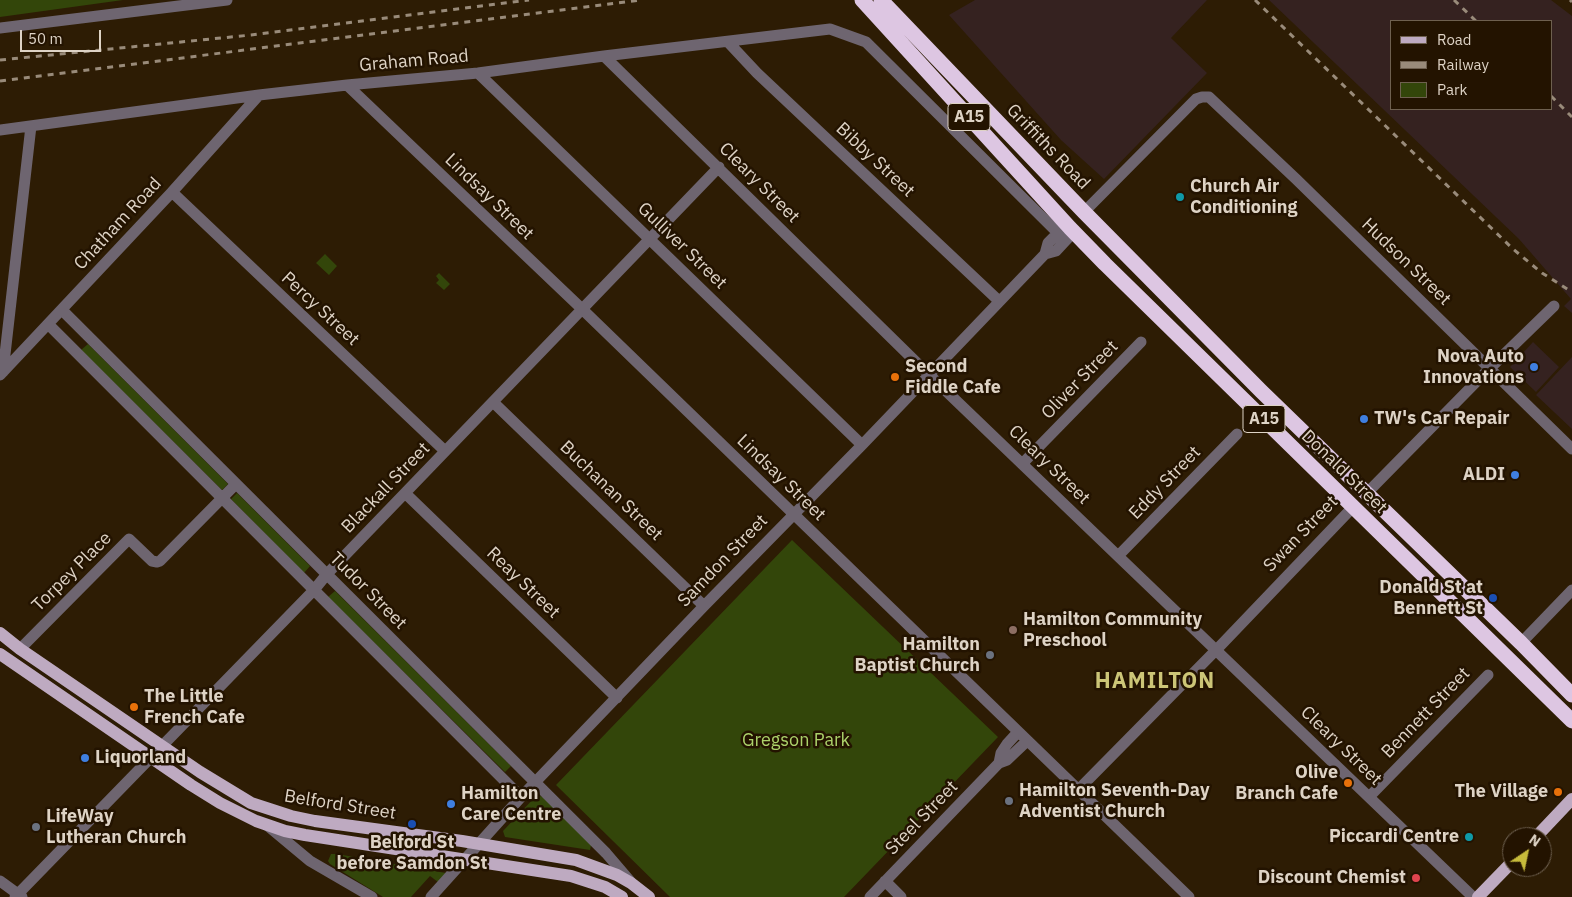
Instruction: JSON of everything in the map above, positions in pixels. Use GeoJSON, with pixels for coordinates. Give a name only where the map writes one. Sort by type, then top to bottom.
{"type":"FeatureCollection","features":[{"type":"Feature","properties":{"kind":"highway","name":"Griffiths Road"},"geometry":{"type":"LineString","coordinates":[[873,2],[1084,212]]}},
{"type":"Feature","properties":{"kind":"highway","name":"Griffiths Road"},"geometry":{"type":"LineString","coordinates":[[873,2],[1064,231]]}},
{"type":"Feature","properties":{"kind":"highway","name":"Samdon Street"},"geometry":{"type":"LineString","coordinates":[[1064,231],[1084,212]]}},
{"type":"Feature","properties":{"kind":"highway","name":"Donald Street"},"geometry":{"type":"LineString","coordinates":[[1084,212],[1261,391],[1521,643],[1572,695]]}},
{"type":"Feature","properties":{"kind":"highway","name":"Donald Street"},"geometry":{"type":"LineString","coordinates":[[1064,231],[1105,264],[1572,720]]}},
{"type":"Feature","properties":{"kind":"highway","name":"Swan Street"},"geometry":{"type":"LineString","coordinates":[[1353,507],[1366,494]]}},
{"type":"Feature","properties":{"kind":"main road","name":"Belford Street"},"geometry":{"type":"LineString","coordinates":[[0,633],[20,649],[237,796],[251,803],[274,812],[315,821],[576,860],[603,869],[631,883]]}},
{"type":"Feature","properties":{"kind":"main road","name":"Belford Street"},"geometry":{"type":"LineString","coordinates":[[0,654],[220,803],[242,815],[267,825],[305,836],[551,872],[587,880],[605,887],[622,897]]}},
{"type":"Feature","properties":{"kind":"main road"},"geometry":{"type":"LineString","coordinates":[[1545,827],[1572,799]]}},
{"type":"Feature","properties":{"kind":"main road"},"geometry":{"type":"LineString","coordinates":[[1478,897],[1502,872]]}},
{"type":"Feature","properties":{"kind":"main road","name":"Tudor Street"},"geometry":{"type":"LineString","coordinates":[[631,883],[649,897]]}},
{"type":"Feature","properties":{"kind":"street"},"geometry":{"type":"LineString","coordinates":[[0,28],[227,0]]}},
{"type":"Feature","properties":{"kind":"street","name":"Donald Street"},"geometry":{"type":"LineString","coordinates":[[830,29],[866,42],[1064,231]]}},
{"type":"Feature","properties":{"kind":"street","name":"Graham Road"},"geometry":{"type":"LineString","coordinates":[[0,130],[259,95],[478,73],[830,29]]}},
{"type":"Feature","properties":{"kind":"street","name":"Bibby Street"},"geometry":{"type":"LineString","coordinates":[[728,42],[757,73],[999,302]]}},
{"type":"Feature","properties":{"kind":"street","name":"Cleary Street"},"geometry":{"type":"LineString","coordinates":[[604,56],[929,375],[1473,897]]}},
{"type":"Feature","properties":{"kind":"street","name":"Gulliver Street"},"geometry":{"type":"LineString","coordinates":[[478,73],[862,445]]}},
{"type":"Feature","properties":{"kind":"street","name":"Lindsay Street"},"geometry":{"type":"LineString","coordinates":[[347,85],[582,309],[1189,897]]}},
{"type":"Feature","properties":{"kind":"street","name":"Chatham Road"},"geometry":{"type":"LineString","coordinates":[[1,373],[172,192],[259,95]]}},
{"type":"Feature","properties":{"kind":"street","name":"Samdon Street"},"geometry":{"type":"LineString","coordinates":[[1084,212],[1196,99],[1209,97],[1215,102]]}},
{"type":"Feature","properties":{"kind":"street","name":"Hudson Street"},"geometry":{"type":"LineString","coordinates":[[1215,102],[1572,449]]}},
{"type":"Feature","properties":{"kind":"street"},"geometry":{"type":"LineString","coordinates":[[1,373],[31,126]]}},
{"type":"Feature","properties":{"kind":"street","name":"Blackall Street"},"geometry":{"type":"LineString","coordinates":[[19,896],[150,757],[314,590],[327,574],[719,167]]}},
{"type":"Feature","properties":{"kind":"street","name":"Percy Street"},"geometry":{"type":"LineString","coordinates":[[172,192],[445,451]]}},
{"type":"Feature","properties":{"kind":"street","name":"Samdon Street"},"geometry":{"type":"LineString","coordinates":[[431,897],[535,782],[704,606],[1045,254],[1056,251],[1069,237],[1064,231]]}},
{"type":"Feature","properties":{"kind":"street","name":"Swan Street"},"geometry":{"type":"LineString","coordinates":[[1366,494],[1554,306]]}},
{"type":"Feature","properties":{"kind":"street","name":"Tudor Street"},"geometry":{"type":"LineString","coordinates":[[62,310],[606,853],[631,883]]}},
{"type":"Feature","properties":{"kind":"street"},"geometry":{"type":"LineString","coordinates":[[48,324],[521,797]]}},
{"type":"Feature","properties":{"kind":"street","name":"Oliver Street"},"geometry":{"type":"LineString","coordinates":[[1022,464],[1141,342]]}},
{"type":"Feature","properties":{"kind":"street","name":"Buchanan Street"},"geometry":{"type":"LineString","coordinates":[[493,402],[704,606]]}},
{"type":"Feature","properties":{"kind":"street","name":"Eddy Street"},"geometry":{"type":"LineString","coordinates":[[1118,556],[1237,434]]}},
{"type":"Feature","properties":{"kind":"street","name":"Torpey Place"},"geometry":{"type":"LineString","coordinates":[[20,649],[129,539],[152,561],[160,561],[236,484]]}},
{"type":"Feature","properties":{"kind":"street","name":"Reay Street"},"geometry":{"type":"LineString","coordinates":[[405,493],[616,698]]}},
{"type":"Feature","properties":{"kind":"street","name":"Swan Street"},"geometry":{"type":"LineString","coordinates":[[1078,790],[1353,507]]}},
{"type":"Feature","properties":{"kind":"street"},"geometry":{"type":"LineString","coordinates":[[1521,643],[1572,590]]}},
{"type":"Feature","properties":{"kind":"street","name":"Bennett Street"},"geometry":{"type":"LineString","coordinates":[[1369,797],[1488,675]]}},
{"type":"Feature","properties":{"kind":"street","name":"Steel Street"},"geometry":{"type":"LineString","coordinates":[[999,763],[1001,754],[1007,744],[1018,732]]}},
{"type":"Feature","properties":{"kind":"street","name":"Steel Street"},"geometry":{"type":"LineString","coordinates":[[870,897],[999,763],[1007,760],[1027,741]]}},
{"type":"Feature","properties":{"kind":"street"},"geometry":{"type":"LineString","coordinates":[[267,825],[310,861],[372,897]]}},
{"type":"Feature","properties":{"kind":"street"},"geometry":{"type":"LineString","coordinates":[[0,881],[19,896]]}},
{"type":"Feature","properties":{"kind":"street"},"geometry":{"type":"LineString","coordinates":[[885,881],[901,897]]}},
{"type":"Feature","properties":{"kind":"shaded area"},"geometry":{"type":"Polygon","coordinates":[[[975,0],[1207,0],[1171,38],[1207,73],[1104,179],[1061,140],[949,15],[975,0]]]}},
{"type":"Feature","properties":{"kind":"shaded area"},"geometry":{"type":"Polygon","coordinates":[[[1269,0],[1551,0],[1572,16],[1572,313],[1564,306],[1571,299],[1519,239],[1269,0]]]}},
{"type":"Feature","properties":{"kind":"shaded area","name":"Nova Auto Innovations"},"geometry":{"type":"Polygon","coordinates":[[[1533,342],[1559,367],[1536,392],[1510,367],[1533,342]]]}},
{"type":"Feature","properties":{"kind":"shaded area"},"geometry":{"type":"Polygon","coordinates":[[[1572,357],[1572,429],[1536,395],[1572,357]]]}},
{"type":"Feature","properties":{"kind":"green space"},"geometry":{"type":"Polygon","coordinates":[[[0,0],[123,0],[0,17],[0,0]]]}},
{"type":"Feature","properties":{"kind":"green space"},"geometry":{"type":"Polygon","coordinates":[[[325,254],[337,266],[329,275],[316,263],[325,254]]]}},
{"type":"Feature","properties":{"kind":"green space"},"geometry":{"type":"Polygon","coordinates":[[[439,273],[450,284],[444,290],[436,283],[439,280],[436,276],[439,273]]]}},
{"type":"Feature","properties":{"kind":"green space"},"geometry":{"type":"Polygon","coordinates":[[[88,344],[228,484],[222,490],[81,350],[88,344]]]}},
{"type":"Feature","properties":{"kind":"green space"},"geometry":{"type":"Polygon","coordinates":[[[237,493],[310,566],[304,573],[231,499],[237,493]]]}},
{"type":"Feature","properties":{"kind":"green space","name":"Gregson Park"},"geometry":{"type":"Polygon","coordinates":[[[792,540],[998,737],[844,897],[670,897],[556,785],[792,540]]]}},
{"type":"Feature","properties":{"kind":"green space"},"geometry":{"type":"Polygon","coordinates":[[[335,591],[511,766],[505,772],[328,597],[335,591]]]}},
{"type":"Feature","properties":{"kind":"green space"},"geometry":{"type":"Polygon","coordinates":[[[535,797],[545,798],[591,845],[590,850],[505,837],[503,831],[535,797]]]}},
{"type":"Feature","properties":{"kind":"green space"},"geometry":{"type":"Polygon","coordinates":[[[331,854],[446,873],[438,882],[430,876],[411,897],[383,897],[330,864],[328,861],[331,854]]]}},
{"type":"Feature","properties":{"kind":"railway"},"geometry":{"type":"LineString","coordinates":[[0,60],[251,35],[529,0]]}},
{"type":"Feature","properties":{"kind":"railway"},"geometry":{"type":"LineString","coordinates":[[0,81],[640,0]]}},
{"type":"Feature","properties":{"kind":"railway"},"geometry":{"type":"LineString","coordinates":[[1255,0],[1513,249],[1542,273],[1572,292]]}},
{"type":"Feature","properties":{"kind":"railway"},"geometry":{"type":"LineString","coordinates":[[1454,0],[1475,20]]}},
{"type":"Feature","properties":{"kind":"railway"},"geometry":{"type":"LineString","coordinates":[[1552,97],[1572,117]]}},
{"type":"Feature","properties":{"kind":"place","name":"Church Air Conditioning"},"geometry":{"type":"Point","coordinates":[1180,197]}},
{"type":"Feature","properties":{"kind":"place","name":"Nova Auto Innovations"},"geometry":{"type":"Point","coordinates":[1534,367]}},
{"type":"Feature","properties":{"kind":"place","name":"Second Fiddle Cafe"},"geometry":{"type":"Point","coordinates":[895,377]}},
{"type":"Feature","properties":{"kind":"place","name":"TW's Car Repair"},"geometry":{"type":"Point","coordinates":[1364,419]}},
{"type":"Feature","properties":{"kind":"place","name":"ALDI"},"geometry":{"type":"Point","coordinates":[1515,475]}},
{"type":"Feature","properties":{"kind":"place","name":"Donald St at Bennett St"},"geometry":{"type":"Point","coordinates":[1493,598]}},
{"type":"Feature","properties":{"kind":"place","name":"Hamilton Community Preschool"},"geometry":{"type":"Point","coordinates":[1013,630]}},
{"type":"Feature","properties":{"kind":"place","name":"Hamilton Baptist Church"},"geometry":{"type":"Point","coordinates":[990,655]}},
{"type":"Feature","properties":{"kind":"place","name":"The Little French Cafe"},"geometry":{"type":"Point","coordinates":[134,707]}},
{"type":"Feature","properties":{"kind":"place","name":"Liquorland"},"geometry":{"type":"Point","coordinates":[85,758]}},
{"type":"Feature","properties":{"kind":"place","name":"Olive Branch Cafe"},"geometry":{"type":"Point","coordinates":[1348,783]}},
{"type":"Feature","properties":{"kind":"place","name":"The Village"},"geometry":{"type":"Point","coordinates":[1558,792]}},
{"type":"Feature","properties":{"kind":"place","name":"Hamilton Seventh-Day Adventist Church"},"geometry":{"type":"Point","coordinates":[1009,801]}},
{"type":"Feature","properties":{"kind":"place","name":"Hamilton Care Centre"},"geometry":{"type":"Point","coordinates":[451,804]}},
{"type":"Feature","properties":{"kind":"place","name":"Belford St before Samdon St"},"geometry":{"type":"Point","coordinates":[412,824]}},
{"type":"Feature","properties":{"kind":"place","name":"LifeWay Lutheran Church"},"geometry":{"type":"Point","coordinates":[36,827]}},
{"type":"Feature","properties":{"kind":"place","name":"Piccardi Centre"},"geometry":{"type":"Point","coordinates":[1469,837]}},
{"type":"Feature","properties":{"kind":"place","name":"Discount Chemist"},"geometry":{"type":"Point","coordinates":[1416,878]}},
{"type":"Feature","properties":{"kind":"district","name":"HAMILTON"},"geometry":{"type":"Point","coordinates":[1155,682]}}]}
